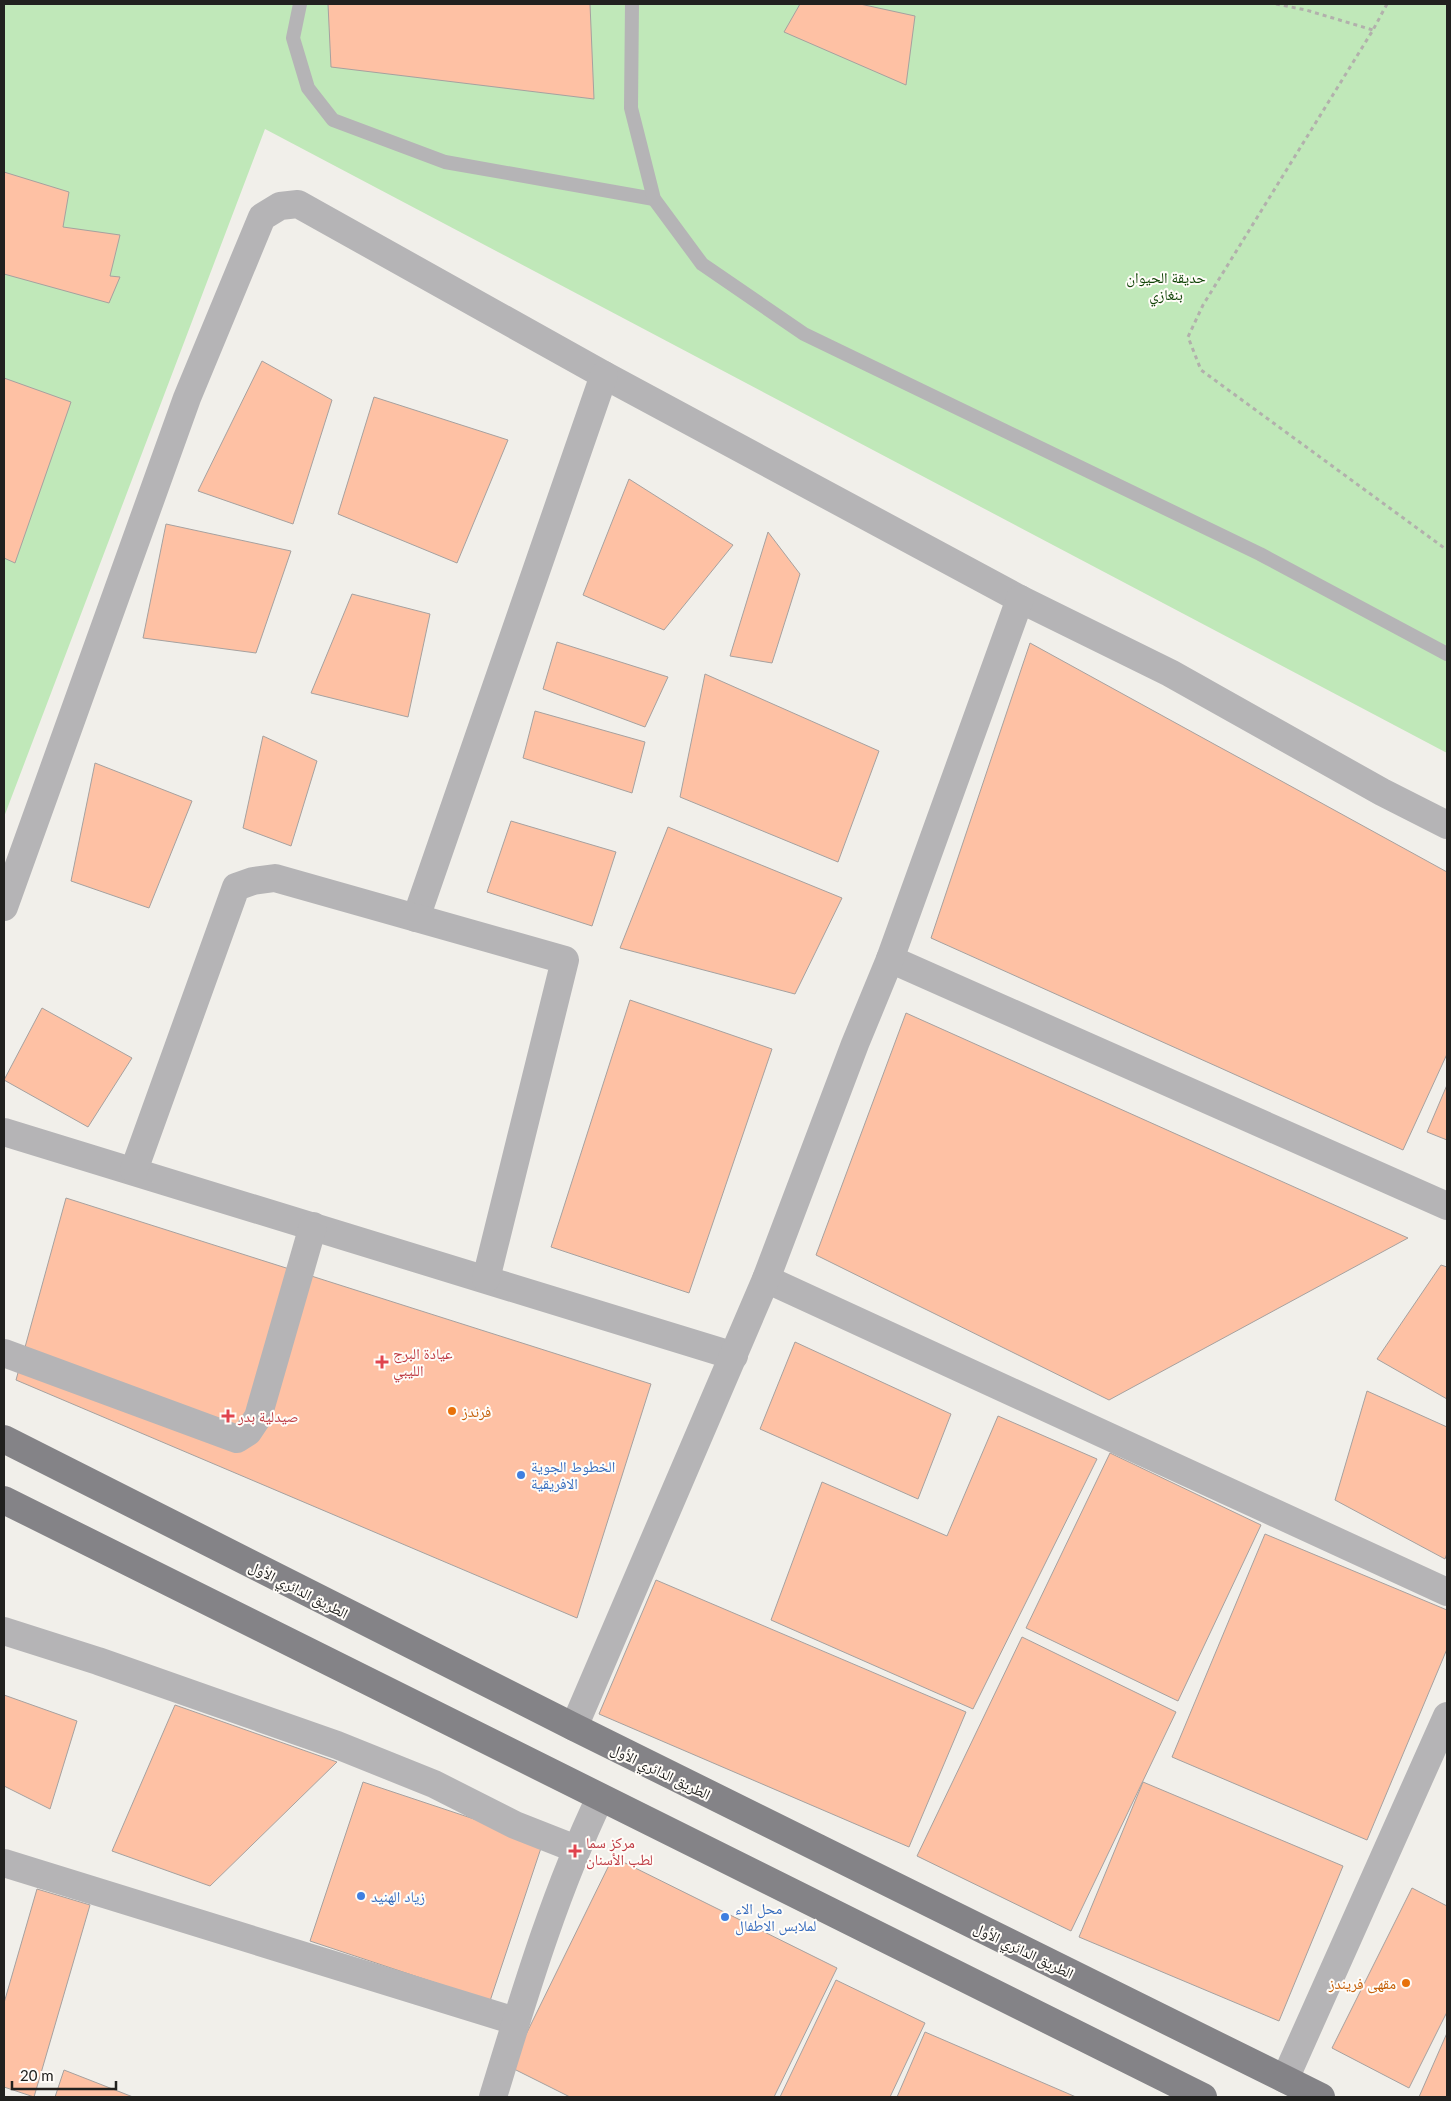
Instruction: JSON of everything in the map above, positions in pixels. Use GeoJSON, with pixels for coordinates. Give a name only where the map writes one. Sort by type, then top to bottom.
{"type":"FeatureCollection","features":[{"type":"Feature","properties":{"kind":"main road","name":"الطريق الدائري الأول"},"geometry":{"type":"LineString","coordinates":[[4,1439],[574,1728],[1321,2097]]}},
{"type":"Feature","properties":{"kind":"main road"},"geometry":{"type":"LineString","coordinates":[[4,1500],[1202,2097]]}},
{"type":"Feature","properties":{"kind":"street"},"geometry":{"type":"LineString","coordinates":[[4,907],[187,398],[262,217],[280,206],[298,204],[604,375],[1020,599],[1170,673],[1382,792],[1447,825]]}},
{"type":"Feature","properties":{"kind":"street"},"geometry":{"type":"LineString","coordinates":[[416,918],[604,375]]}},
{"type":"Feature","properties":{"kind":"street"},"geometry":{"type":"LineString","coordinates":[[574,1728],[766,1279],[855,1044],[890,959],[1020,599]]}},
{"type":"Feature","properties":{"kind":"street"},"geometry":{"type":"LineString","coordinates":[[134,1170],[236,887],[254,881],[275,878],[565,960],[486,1279]]}},
{"type":"Feature","properties":{"kind":"street"},"geometry":{"type":"LineString","coordinates":[[890,959],[1447,1206]]}},
{"type":"Feature","properties":{"kind":"street"},"geometry":{"type":"LineString","coordinates":[[4,1132],[134,1170],[734,1356]]}},
{"type":"Feature","properties":{"kind":"street"},"geometry":{"type":"LineString","coordinates":[[4,1353],[237,1439],[248,1432],[258,1418],[313,1226]]}},
{"type":"Feature","properties":{"kind":"street"},"geometry":{"type":"LineString","coordinates":[[766,1279],[1447,1592]]}},
{"type":"Feature","properties":{"kind":"street"},"geometry":{"type":"LineString","coordinates":[[4,1631],[108,1664],[337,1745],[434,1784],[515,1825],[576,1849]]}},
{"type":"Feature","properties":{"kind":"street"},"geometry":{"type":"LineString","coordinates":[[1285,2079],[1447,1716]]}},
{"type":"Feature","properties":{"kind":"street"},"geometry":{"type":"LineString","coordinates":[[501,2094],[515,2021],[576,1849],[600,1798]]}},
{"type":"Feature","properties":{"kind":"street"},"geometry":{"type":"LineString","coordinates":[[4,1863],[515,2021]]}},
{"type":"Feature","properties":{"kind":"lane"},"geometry":{"type":"LineString","coordinates":[[300,4],[293,38],[308,88],[333,120],[445,162],[654,199]]}},
{"type":"Feature","properties":{"kind":"lane"},"geometry":{"type":"LineString","coordinates":[[632,4],[631,108],[654,199],[702,264],[804,334],[1260,554],[1447,654]]}},
{"type":"Feature","properties":{"kind":"path"},"geometry":{"type":"LineString","coordinates":[[1276,4],[1306,10],[1374,30]]}},
{"type":"Feature","properties":{"kind":"path"},"geometry":{"type":"LineString","coordinates":[[1387,4],[1374,30],[1203,305],[1188,337],[1201,370],[1447,550]]}},
{"type":"Feature","properties":{"kind":"green space","name":"حديقة الحيوان بنغازي"},"geometry":{"type":"Polygon","coordinates":[[[4,4],[1447,4],[1447,753],[265,129],[4,817],[4,4]]]}},
{"type":"Feature","properties":{"kind":"building"},"geometry":{"type":"Polygon","coordinates":[[[328,4],[590,4],[594,99],[331,67],[328,4]]]}},
{"type":"Feature","properties":{"kind":"building"},"geometry":{"type":"Polygon","coordinates":[[[800,4],[860,4],[915,16],[906,85],[784,32],[800,4]]]}},
{"type":"Feature","properties":{"kind":"building"},"geometry":{"type":"Polygon","coordinates":[[[4,172],[69,192],[63,227],[120,235],[110,276],[120,277],[109,303],[4,274],[4,172]]]}},
{"type":"Feature","properties":{"kind":"building"},"geometry":{"type":"Polygon","coordinates":[[[262,361],[332,400],[293,524],[198,491],[262,361]]]}},
{"type":"Feature","properties":{"kind":"building"},"geometry":{"type":"Polygon","coordinates":[[[4,378],[71,402],[15,563],[4,558],[4,378]]]}},
{"type":"Feature","properties":{"kind":"building"},"geometry":{"type":"Polygon","coordinates":[[[374,397],[508,440],[457,563],[338,514],[374,397]]]}},
{"type":"Feature","properties":{"kind":"building"},"geometry":{"type":"Polygon","coordinates":[[[629,479],[733,545],[664,630],[583,595],[629,479]]]}},
{"type":"Feature","properties":{"kind":"building"},"geometry":{"type":"Polygon","coordinates":[[[166,524],[291,551],[256,653],[143,638],[166,524]]]}},
{"type":"Feature","properties":{"kind":"building"},"geometry":{"type":"Polygon","coordinates":[[[768,532],[800,574],[772,663],[730,656],[768,532]]]}},
{"type":"Feature","properties":{"kind":"building"},"geometry":{"type":"Polygon","coordinates":[[[352,594],[430,614],[408,717],[311,693],[352,594]]]}},
{"type":"Feature","properties":{"kind":"building"},"geometry":{"type":"Polygon","coordinates":[[[557,642],[668,677],[645,727],[543,689],[557,642]]]}},
{"type":"Feature","properties":{"kind":"building"},"geometry":{"type":"Polygon","coordinates":[[[1030,643],[1447,872],[1447,1054],[1403,1150],[931,938],[1030,643]]]}},
{"type":"Feature","properties":{"kind":"building"},"geometry":{"type":"Polygon","coordinates":[[[705,674],[879,751],[838,862],[680,797],[705,674]]]}},
{"type":"Feature","properties":{"kind":"building"},"geometry":{"type":"Polygon","coordinates":[[[535,711],[645,742],[632,793],[523,758],[535,711]]]}},
{"type":"Feature","properties":{"kind":"building"},"geometry":{"type":"Polygon","coordinates":[[[263,736],[317,761],[291,846],[243,828],[263,736]]]}},
{"type":"Feature","properties":{"kind":"building"},"geometry":{"type":"Polygon","coordinates":[[[95,763],[192,801],[149,908],[71,881],[95,763]]]}},
{"type":"Feature","properties":{"kind":"building"},"geometry":{"type":"Polygon","coordinates":[[[511,821],[616,852],[592,926],[487,892],[511,821]]]}},
{"type":"Feature","properties":{"kind":"building"},"geometry":{"type":"Polygon","coordinates":[[[668,827],[842,898],[795,994],[620,948],[668,827]]]}},
{"type":"Feature","properties":{"kind":"building"},"geometry":{"type":"Polygon","coordinates":[[[630,1000],[772,1049],[689,1293],[551,1247],[630,1000]]]}},
{"type":"Feature","properties":{"kind":"building"},"geometry":{"type":"Polygon","coordinates":[[[42,1008],[132,1058],[88,1127],[4,1080],[42,1008]]]}},
{"type":"Feature","properties":{"kind":"building"},"geometry":{"type":"Polygon","coordinates":[[[906,1013],[1408,1238],[1109,1400],[816,1255],[906,1013]]]}},
{"type":"Feature","properties":{"kind":"building"},"geometry":{"type":"Polygon","coordinates":[[[1447,1085],[1447,1140],[1427,1132],[1447,1085]]]}},
{"type":"Feature","properties":{"kind":"building"},"geometry":{"type":"Polygon","coordinates":[[[66,1198],[651,1384],[577,1618],[16,1380],[66,1198]]]}},
{"type":"Feature","properties":{"kind":"building"},"geometry":{"type":"Polygon","coordinates":[[[1441,1265],[1447,1267],[1447,1399],[1377,1359],[1441,1265]]]}},
{"type":"Feature","properties":{"kind":"building"},"geometry":{"type":"Polygon","coordinates":[[[795,1342],[951,1414],[918,1499],[760,1429],[795,1342]]]}},
{"type":"Feature","properties":{"kind":"building"},"geometry":{"type":"Polygon","coordinates":[[[1367,1391],[1447,1427],[1447,1553],[1445,1559],[1335,1500],[1367,1391]]]}},
{"type":"Feature","properties":{"kind":"building"},"geometry":{"type":"Polygon","coordinates":[[[998,1416],[1097,1459],[973,1709],[771,1620],[822,1482],[947,1536],[998,1416]]]}},
{"type":"Feature","properties":{"kind":"building"},"geometry":{"type":"Polygon","coordinates":[[[1110,1453],[1261,1525],[1178,1701],[1026,1628],[1110,1453]]]}},
{"type":"Feature","properties":{"kind":"building"},"geometry":{"type":"Polygon","coordinates":[[[1265,1534],[1447,1610],[1447,1649],[1367,1840],[1172,1757],[1265,1534]]]}},
{"type":"Feature","properties":{"kind":"building"},"geometry":{"type":"Polygon","coordinates":[[[656,1580],[966,1712],[909,1847],[599,1714],[656,1580]]]}},
{"type":"Feature","properties":{"kind":"building"},"geometry":{"type":"Polygon","coordinates":[[[1022,1637],[1176,1712],[1071,1931],[917,1856],[1022,1637]]]}},
{"type":"Feature","properties":{"kind":"building"},"geometry":{"type":"Polygon","coordinates":[[[4,1695],[77,1721],[50,1809],[4,1786],[4,1695]]]}},
{"type":"Feature","properties":{"kind":"building"},"geometry":{"type":"Polygon","coordinates":[[[175,1705],[337,1762],[210,1886],[112,1851],[175,1705]]]}},
{"type":"Feature","properties":{"kind":"building"},"geometry":{"type":"Polygon","coordinates":[[[363,1782],[543,1842],[490,2001],[310,1941],[363,1782]]]}},
{"type":"Feature","properties":{"kind":"building"},"geometry":{"type":"Polygon","coordinates":[[[1143,1782],[1343,1866],[1279,2021],[1079,1937],[1143,1782]]]}},
{"type":"Feature","properties":{"kind":"building"},"geometry":{"type":"Polygon","coordinates":[[[613,1857],[837,1968],[774,2097],[570,2097],[510,2067],[613,1857]]]}},
{"type":"Feature","properties":{"kind":"building"},"geometry":{"type":"Polygon","coordinates":[[[1412,1888],[1447,1906],[1447,2012],[1409,2088],[1332,2048],[1412,1888]]]}},
{"type":"Feature","properties":{"kind":"building"},"geometry":{"type":"Polygon","coordinates":[[[37,1889],[90,1905],[34,2097],[4,2087],[4,2003],[37,1889]]]}},
{"type":"Feature","properties":{"kind":"building"},"geometry":{"type":"Polygon","coordinates":[[[836,1980],[925,2023],[890,2097],[780,2097],[836,1980]]]}},
{"type":"Feature","properties":{"kind":"building"},"geometry":{"type":"Polygon","coordinates":[[[925,2032],[1076,2097],[897,2097],[925,2032]]]}},
{"type":"Feature","properties":{"kind":"building"},"geometry":{"type":"Polygon","coordinates":[[[1447,2033],[1447,2097],[1419,2097],[1447,2033]]]}},
{"type":"Feature","properties":{"kind":"building"},"geometry":{"type":"Polygon","coordinates":[[[64,2070],[133,2097],[55,2097],[64,2070]]]}},
{"type":"Feature","properties":{"kind":"place","name":"عيادة البرج الليبي"},"geometry":{"type":"Point","coordinates":[382,1362]}},
{"type":"Feature","properties":{"kind":"place","name":"فرندز"},"geometry":{"type":"Point","coordinates":[452,1411]}},
{"type":"Feature","properties":{"kind":"place","name":"صيدلية بدر"},"geometry":{"type":"Point","coordinates":[228,1416]}},
{"type":"Feature","properties":{"kind":"place","name":"الخطوط الجوية الافريقية"},"geometry":{"type":"Point","coordinates":[521,1475]}},
{"type":"Feature","properties":{"kind":"place","name":"مركز سما لطب الأسنان"},"geometry":{"type":"Point","coordinates":[575,1851]}},
{"type":"Feature","properties":{"kind":"place","name":"زياد الهنيد"},"geometry":{"type":"Point","coordinates":[361,1896]}},
{"type":"Feature","properties":{"kind":"place","name":"محل الاء لملابس الاطفال"},"geometry":{"type":"Point","coordinates":[725,1917]}},
{"type":"Feature","properties":{"kind":"place","name":"مقهى فريندز"},"geometry":{"type":"Point","coordinates":[1406,1983]}}]}
